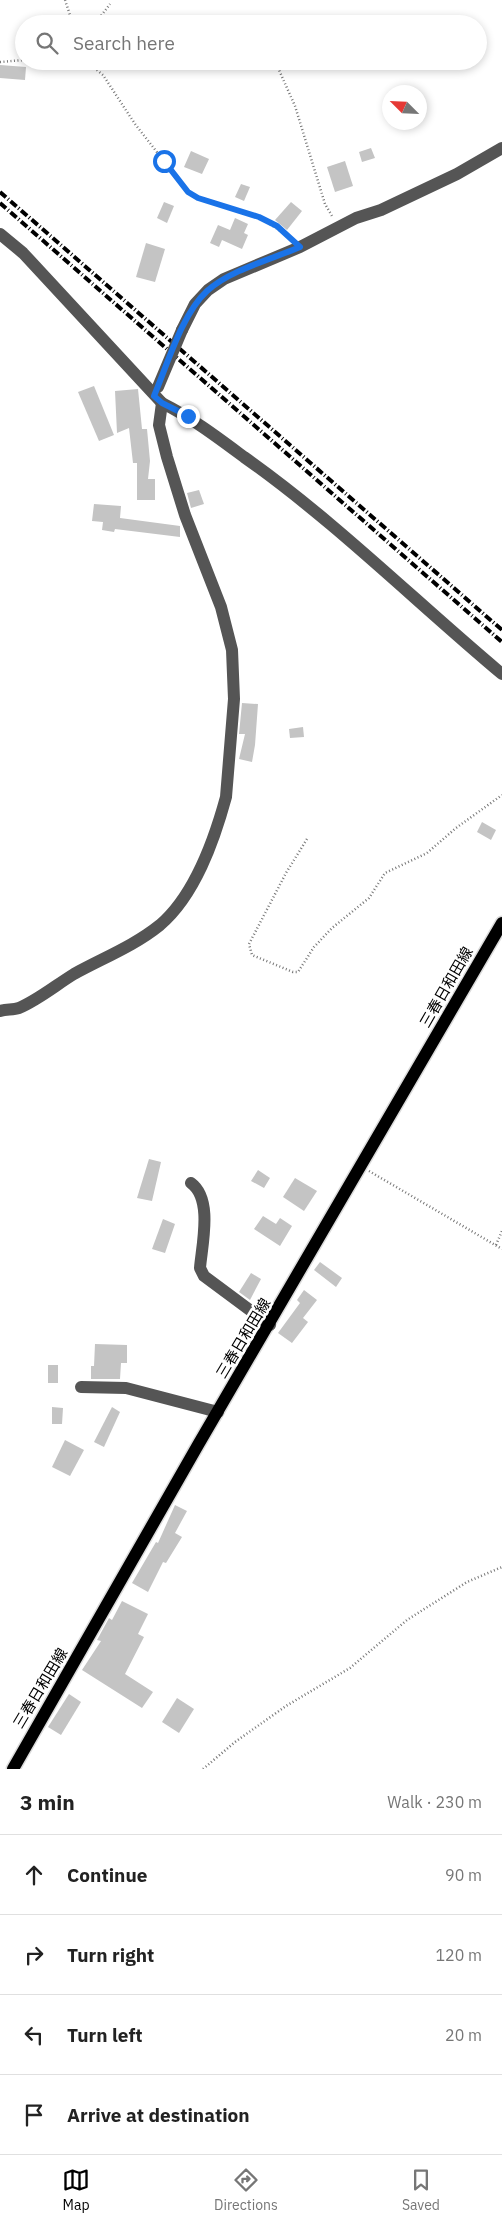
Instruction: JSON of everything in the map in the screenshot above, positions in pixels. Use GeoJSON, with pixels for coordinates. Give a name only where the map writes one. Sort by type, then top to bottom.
{"type":"FeatureCollection","features":[{"type":"Feature","properties":{"kind":"main road","name":"三春日和田線"},"geometry":{"type":"LineString","coordinates":[[13,1769],[502,923]]}},
{"type":"Feature","properties":{"kind":"street"},"geometry":{"type":"LineString","coordinates":[[0,1011],[19,1008],[76,974],[125,948],[159,925],[178,905],[195,878],[224,805],[234,699],[232,650],[221,606],[185,515],[159,425],[158,395],[182,330],[195,304],[215,285],[230,276],[300,247],[356,218],[381,210],[457,174],[502,148]]}},
{"type":"Feature","properties":{"kind":"street"},"geometry":{"type":"LineString","coordinates":[[0,234],[22,254],[158,395],[276,480],[385,570],[502,674]]}},
{"type":"Feature","properties":{"kind":"street"},"geometry":{"type":"LineString","coordinates":[[191,1183],[197,1188],[204,1207],[200,1268],[204,1276],[270,1325]]}},
{"type":"Feature","properties":{"kind":"street"},"geometry":{"type":"LineString","coordinates":[[82,1387],[126,1388],[218,1412]]}},
{"type":"Feature","properties":{"kind":"path"},"geometry":{"type":"LineString","coordinates":[[64,0],[69,15]]}},
{"type":"Feature","properties":{"kind":"path"},"geometry":{"type":"LineString","coordinates":[[102,15],[110,4]]}},
{"type":"Feature","properties":{"kind":"path"},"geometry":{"type":"LineString","coordinates":[[0,62],[15,61]]}},
{"type":"Feature","properties":{"kind":"path"},"geometry":{"type":"LineString","coordinates":[[97,70],[103,75],[136,124],[188,192],[198,198],[259,217],[277,226],[300,247]]}},
{"type":"Feature","properties":{"kind":"path"},"geometry":{"type":"LineString","coordinates":[[279,70],[295,106],[325,204],[338,229]]}},
{"type":"Feature","properties":{"kind":"path"},"geometry":{"type":"LineString","coordinates":[[307,839],[286,873],[248,944],[252,955],[293,972],[298,972],[314,947],[332,928],[369,898],[385,873],[427,853],[456,828],[502,795]]}},
{"type":"Feature","properties":{"kind":"path"},"geometry":{"type":"LineString","coordinates":[[362,1166],[502,1249]]}},
{"type":"Feature","properties":{"kind":"path"},"geometry":{"type":"LineString","coordinates":[[496,1245],[502,1231]]}},
{"type":"Feature","properties":{"kind":"path"},"geometry":{"type":"LineString","coordinates":[[203,1769],[235,1742],[272,1716],[350,1668],[408,1620],[467,1582],[502,1567]]}},
{"type":"Feature","properties":{"kind":"building"},"geometry":{"type":"Polygon","coordinates":[[[0,65],[15,66],[15,70],[26,70],[25,80],[0,78],[0,65]]]}},
{"type":"Feature","properties":{"kind":"building"},"geometry":{"type":"Polygon","coordinates":[[[371,148],[375,158],[362,162],[359,152],[371,148]]]}},
{"type":"Feature","properties":{"kind":"building"},"geometry":{"type":"Polygon","coordinates":[[[191,151],[209,159],[202,174],[184,167],[191,151]]]}},
{"type":"Feature","properties":{"kind":"building"},"geometry":{"type":"Polygon","coordinates":[[[345,161],[353,186],[335,192],[327,167],[345,161]]]}},
{"type":"Feature","properties":{"kind":"building"},"geometry":{"type":"Polygon","coordinates":[[[241,184],[250,187],[244,201],[235,197],[241,184]]]}},
{"type":"Feature","properties":{"kind":"building"},"geometry":{"type":"Polygon","coordinates":[[[164,202],[174,206],[167,223],[157,218],[164,202]]]}},
{"type":"Feature","properties":{"kind":"building"},"geometry":{"type":"Polygon","coordinates":[[[291,202],[302,211],[287,230],[275,220],[291,202]]]}},
{"type":"Feature","properties":{"kind":"building"},"geometry":{"type":"Polygon","coordinates":[[[235,218],[248,224],[244,233],[248,235],[242,249],[222,240],[219,247],[210,243],[218,225],[230,230],[235,218]]]}},
{"type":"Feature","properties":{"kind":"building"},"geometry":{"type":"Polygon","coordinates":[[[146,243],[165,249],[155,282],[136,277],[146,243]]]}},
{"type":"Feature","properties":{"kind":"building"},"geometry":{"type":"Polygon","coordinates":[[[94,386],[114,435],[99,441],[78,392],[94,386]]]}},
{"type":"Feature","properties":{"kind":"building"},"geometry":{"type":"Polygon","coordinates":[[[138,389],[142,429],[147,429],[150,461],[148,479],[155,479],[155,500],[137,500],[137,463],[133,463],[129,428],[117,433],[115,391],[138,389]]]}},
{"type":"Feature","properties":{"kind":"building"},"geometry":{"type":"Polygon","coordinates":[[[199,490],[204,504],[191,508],[187,493],[199,490]]]}},
{"type":"Feature","properties":{"kind":"building"},"geometry":{"type":"Polygon","coordinates":[[[94,504],[121,506],[120,518],[180,526],[180,537],[115,529],[114,532],[102,530],[103,522],[92,521],[94,504]]]}},
{"type":"Feature","properties":{"kind":"building"},"geometry":{"type":"Polygon","coordinates":[[[242,703],[258,704],[252,762],[239,759],[245,734],[239,734],[242,703]]]}},
{"type":"Feature","properties":{"kind":"building"},"geometry":{"type":"Polygon","coordinates":[[[303,727],[304,737],[290,738],[289,729],[303,727]]]}},
{"type":"Feature","properties":{"kind":"building"},"geometry":{"type":"Polygon","coordinates":[[[482,822],[496,830],[491,840],[477,832],[482,822]]]}},
{"type":"Feature","properties":{"kind":"building"},"geometry":{"type":"Polygon","coordinates":[[[149,1159],[161,1162],[152,1201],[137,1198],[149,1159]]]}},
{"type":"Feature","properties":{"kind":"building"},"geometry":{"type":"Polygon","coordinates":[[[258,1170],[270,1178],[264,1188],[251,1181],[258,1170]]]}},
{"type":"Feature","properties":{"kind":"building"},"geometry":{"type":"Polygon","coordinates":[[[295,1178],[317,1191],[304,1211],[283,1197],[295,1178]]]}},
{"type":"Feature","properties":{"kind":"building"},"geometry":{"type":"Polygon","coordinates":[[[263,1216],[276,1224],[280,1218],[292,1226],[280,1246],[254,1229],[263,1216]]]}},
{"type":"Feature","properties":{"kind":"building"},"geometry":{"type":"Polygon","coordinates":[[[163,1219],[175,1224],[165,1253],[152,1249],[163,1219]]]}},
{"type":"Feature","properties":{"kind":"building"},"geometry":{"type":"Polygon","coordinates":[[[320,1262],[342,1278],[336,1287],[314,1270],[320,1262]]]}},
{"type":"Feature","properties":{"kind":"building"},"geometry":{"type":"Polygon","coordinates":[[[251,1273],[261,1279],[250,1300],[239,1292],[251,1273]]]}},
{"type":"Feature","properties":{"kind":"building"},"geometry":{"type":"Polygon","coordinates":[[[304,1290],[317,1300],[303,1318],[308,1322],[292,1343],[278,1333],[300,1303],[297,1300],[304,1290]]]}},
{"type":"Feature","properties":{"kind":"building"},"geometry":{"type":"Polygon","coordinates":[[[95,1344],[127,1345],[127,1363],[121,1363],[120,1379],[91,1379],[91,1366],[94,1366],[95,1344]]]}},
{"type":"Feature","properties":{"kind":"building"},"geometry":{"type":"Polygon","coordinates":[[[48,1365],[58,1365],[58,1383],[48,1383],[48,1365]]]}},
{"type":"Feature","properties":{"kind":"building"},"geometry":{"type":"Polygon","coordinates":[[[52,1407],[63,1408],[62,1424],[52,1424],[52,1407]]]}},
{"type":"Feature","properties":{"kind":"building"},"geometry":{"type":"Polygon","coordinates":[[[112,1407],[120,1412],[104,1447],[94,1442],[112,1407]]]}},
{"type":"Feature","properties":{"kind":"building"},"geometry":{"type":"Polygon","coordinates":[[[65,1440],[84,1450],[70,1476],[52,1467],[65,1440]]]}},
{"type":"Feature","properties":{"kind":"building"},"geometry":{"type":"Polygon","coordinates":[[[175,1505],[187,1511],[175,1533],[182,1537],[166,1563],[163,1562],[148,1592],[132,1583],[156,1542],[158,1543],[175,1505]]]}},
{"type":"Feature","properties":{"kind":"building"},"geometry":{"type":"Polygon","coordinates":[[[122,1601],[148,1614],[138,1634],[144,1637],[125,1674],[153,1692],[142,1708],[82,1670],[101,1641],[97,1640],[109,1618],[112,1620],[122,1601]]]}},
{"type":"Feature","properties":{"kind":"building"},"geometry":{"type":"Polygon","coordinates":[[[69,1694],[81,1702],[61,1735],[48,1727],[69,1694]]]}},
{"type":"Feature","properties":{"kind":"building"},"geometry":{"type":"Polygon","coordinates":[[[177,1698],[194,1709],[179,1733],[162,1722],[177,1698]]]}},
{"type":"Feature","properties":{"kind":"railway"},"geometry":{"type":"LineString","coordinates":[[0,192],[502,630]]}},
{"type":"Feature","properties":{"kind":"railway"},"geometry":{"type":"LineString","coordinates":[[0,203],[502,642]]}},
{"type":"Feature","properties":{"kind":"route"},"geometry":{"type":"LineString","coordinates":[[164,161],[188,192],[198,198],[259,217],[277,226],[300,247],[224,279],[208,290],[195,304],[154,396],[162,403],[188,416]]}}]}
